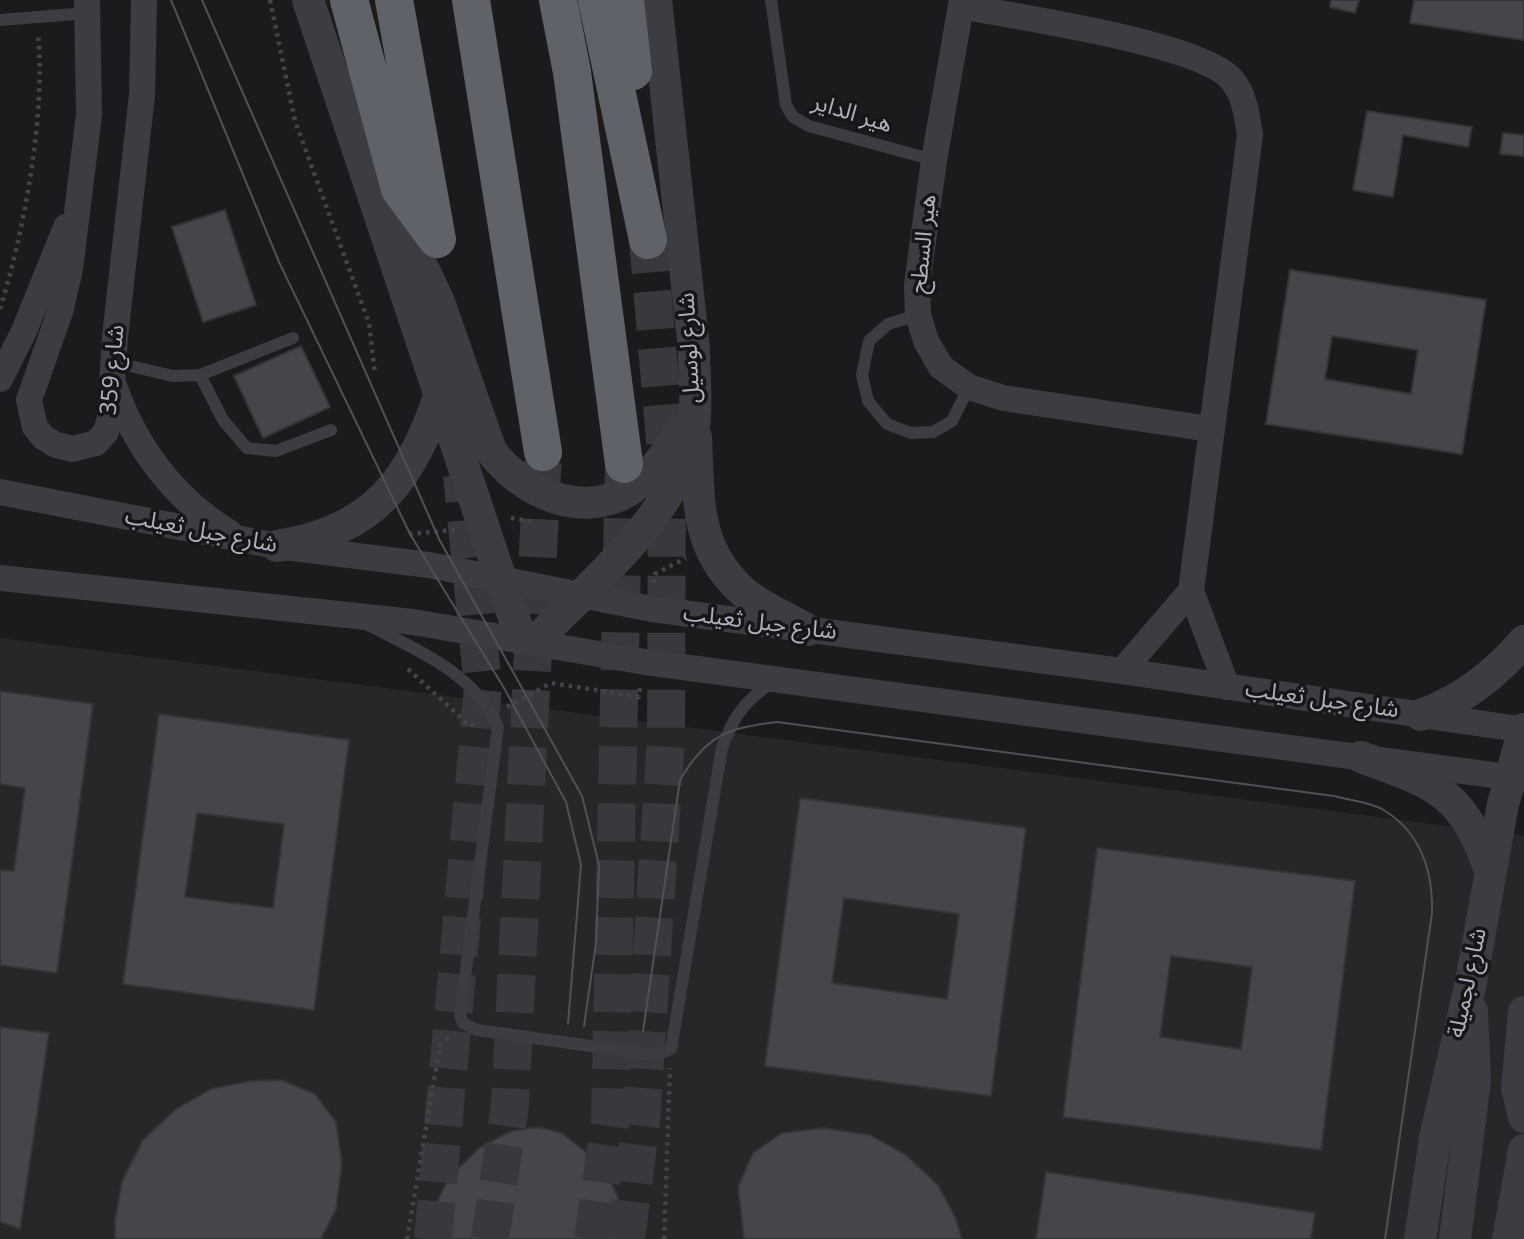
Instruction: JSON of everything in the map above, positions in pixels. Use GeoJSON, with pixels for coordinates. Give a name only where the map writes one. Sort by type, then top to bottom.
{"type":"FeatureCollection","features":[{"type":"Feature","properties":{"kind":"highway"},"geometry":{"type":"LineString","coordinates":[[349,0],[400,189],[437,239],[394,0]]}},
{"type":"Feature","properties":{"kind":"highway"},"geometry":{"type":"LineString","coordinates":[[471,0],[543,453]]}},
{"type":"Feature","properties":{"kind":"highway"},"geometry":{"type":"LineString","coordinates":[[558,0],[572,72],[624,464]]}},
{"type":"Feature","properties":{"kind":"highway"},"geometry":{"type":"LineString","coordinates":[[597,0],[648,240],[625,0]]}},
{"type":"Feature","properties":{"kind":"street","name":"شارع 359"},"geometry":{"type":"LineString","coordinates":[[87,6],[89,115],[67,289],[29,400],[35,427],[56,445],[73,449],[96,443],[106,432],[110,418],[112,369],[142,95],[144,0]]}},
{"type":"Feature","properties":{"kind":"street"},"geometry":{"type":"LineString","coordinates":[[308,0],[502,578],[529,640]]}},
{"type":"Feature","properties":{"kind":"street","name":"شارع لوسيل"},"geometry":{"type":"LineString","coordinates":[[529,640],[626,550],[652,516],[691,443],[695,404],[694,349],[656,0]]}},
{"type":"Feature","properties":{"kind":"street","name":"هير السطح"},"geometry":{"type":"LineString","coordinates":[[1210,429],[1003,398],[969,387],[941,367],[926,341],[918,315],[917,285],[934,160],[961,3],[1166,47],[1222,70],[1233,81],[1245,105],[1250,135],[1191,590],[1227,687]]}},
{"type":"Feature","properties":{"kind":"street"},"geometry":{"type":"LineString","coordinates":[[344,111],[382,180],[439,302],[491,451],[505,470],[525,485],[566,500],[598,500],[627,492],[664,457],[695,404]]}},
{"type":"Feature","properties":{"kind":"street"},"geometry":{"type":"LineString","coordinates":[[0,379],[24,331],[79,192]]}},
{"type":"Feature","properties":{"kind":"street"},"geometry":{"type":"LineString","coordinates":[[112,369],[131,426],[159,471],[196,510],[241,540]]}},
{"type":"Feature","properties":{"kind":"street"},"geometry":{"type":"LineString","coordinates":[[277,546],[302,542],[350,523],[390,492],[419,449],[441,391]]}},
{"type":"Feature","properties":{"kind":"street"},"geometry":{"type":"LineString","coordinates":[[695,404],[701,522],[708,546],[720,568],[749,596],[808,630]]}},
{"type":"Feature","properties":{"kind":"street","name":"شارع جبل ثعيلب"},"geometry":{"type":"LineString","coordinates":[[0,492],[241,540],[419,563],[652,609],[1122,671],[1524,730]]}},
{"type":"Feature","properties":{"kind":"street"},"geometry":{"type":"LineString","coordinates":[[0,569],[131,592]]}},
{"type":"Feature","properties":{"kind":"street"},"geometry":{"type":"LineString","coordinates":[[0,578],[349,615],[529,640],[645,662],[1517,778]]}},
{"type":"Feature","properties":{"kind":"street"},"geometry":{"type":"LineString","coordinates":[[1122,671],[1191,590]]}},
{"type":"Feature","properties":{"kind":"street"},"geometry":{"type":"LineString","coordinates":[[1421,715],[1437,709],[1494,675],[1524,641]]}},
{"type":"Feature","properties":{"kind":"street","name":"شارع لجميلة"},"geometry":{"type":"LineString","coordinates":[[1420,1239],[1436,1133],[1471,982],[1490,871],[1517,778],[1524,730]]}},
{"type":"Feature","properties":{"kind":"street"},"geometry":{"type":"LineString","coordinates":[[1361,757],[1423,780],[1444,793],[1461,809],[1471,825],[1490,871]]}},
{"type":"Feature","properties":{"kind":"street"},"geometry":{"type":"LineString","coordinates":[[1455,1239],[1475,1080],[1471,982]]}},
{"type":"Feature","properties":{"kind":"street"},"geometry":{"type":"LineString","coordinates":[[1524,1012],[1517,1088],[1524,1117]]}},
{"type":"Feature","properties":{"kind":"street"},"geometry":{"type":"LineString","coordinates":[[1508,1239],[1524,1150]]}},
{"type":"Feature","properties":{"kind":"lane","name":"هير الداير"},"geometry":{"type":"LineString","coordinates":[[771,0],[786,105],[793,117],[810,127],[934,160]]}},
{"type":"Feature","properties":{"kind":"lane"},"geometry":{"type":"LineString","coordinates":[[0,20],[36,17],[87,6]]}},
{"type":"Feature","properties":{"kind":"lane"},"geometry":{"type":"LineString","coordinates":[[918,315],[888,324],[869,341],[862,375],[868,401],[887,424],[911,433],[933,432],[952,421],[969,387]]}},
{"type":"Feature","properties":{"kind":"lane"},"geometry":{"type":"LineString","coordinates":[[112,369],[173,376],[200,375],[293,338]]}},
{"type":"Feature","properties":{"kind":"lane"},"geometry":{"type":"LineString","coordinates":[[200,375],[223,420],[247,448],[276,451],[331,430]]}},
{"type":"Feature","properties":{"kind":"lane"},"geometry":{"type":"LineString","coordinates":[[349,615],[465,680],[493,714],[498,727],[460,1015],[463,1023],[477,1030],[655,1055],[671,1049],[722,748],[732,720],[744,704],[778,680]]}},
{"type":"Feature","properties":{"kind":"path"},"geometry":{"type":"LineString","coordinates":[[270,0],[295,121],[369,323],[375,374]]}},
{"type":"Feature","properties":{"kind":"path"},"geometry":{"type":"LineString","coordinates":[[0,309],[14,265],[36,133],[40,58],[36,17]]}},
{"type":"Feature","properties":{"kind":"path"},"geometry":{"type":"LineString","coordinates":[[400,535],[458,530],[504,517],[544,524]]}},
{"type":"Feature","properties":{"kind":"path"},"geometry":{"type":"LineString","coordinates":[[655,574],[708,546]]}},
{"type":"Feature","properties":{"kind":"path"},"geometry":{"type":"LineString","coordinates":[[626,550],[655,574]]}},
{"type":"Feature","properties":{"kind":"path"},"geometry":{"type":"LineString","coordinates":[[652,609],[655,574]]}},
{"type":"Feature","properties":{"kind":"path"},"geometry":{"type":"LineString","coordinates":[[410,647],[407,667],[470,726],[551,683],[639,698],[645,662]]}},
{"type":"Feature","properties":{"kind":"path"},"geometry":{"type":"LineString","coordinates":[[407,1239],[440,1045],[463,1023]]}},
{"type":"Feature","properties":{"kind":"path"},"geometry":{"type":"LineString","coordinates":[[664,1239],[671,1049]]}},
{"type":"Feature","properties":{"kind":"shaded area"},"geometry":{"type":"Polygon","coordinates":[[[0,638],[1524,836],[1524,1239],[0,1239],[0,638]]]}},
{"type":"Feature","properties":{"kind":"building"},"geometry":{"type":"Polygon","coordinates":[[[1331,0],[1359,0],[1355,13],[1330,7],[1331,0]]]}},
{"type":"Feature","properties":{"kind":"building"},"geometry":{"type":"Polygon","coordinates":[[[1414,0],[1524,0],[1524,40],[1410,23],[1414,0]]]}},
{"type":"Feature","properties":{"kind":"building"},"geometry":{"type":"Polygon","coordinates":[[[1367,111],[1472,127],[1468,147],[1403,135],[1393,197],[1353,190],[1367,111]]]}},
{"type":"Feature","properties":{"kind":"building"},"geometry":{"type":"Polygon","coordinates":[[[1503,133],[1524,135],[1524,156],[1500,154],[1503,133]]]}},
{"type":"Feature","properties":{"kind":"building"},"geometry":{"type":"Polygon","coordinates":[[[225,210],[256,305],[203,322],[172,227],[225,210]]]}},
{"type":"Feature","properties":{"kind":"building"},"geometry":{"type":"Polygon","coordinates":[[[1290,270],[1486,300],[1462,454],[1266,424],[1290,270]],[[1332,336],[1325,379],[1411,394],[1418,350],[1332,336]]]}},
{"type":"Feature","properties":{"kind":"building"},"geometry":{"type":"Polygon","coordinates":[[[301,346],[330,407],[263,438],[234,376],[301,346]]]}},
{"type":"Feature","properties":{"kind":"building"},"geometry":{"type":"Polygon","coordinates":[[[0,691],[93,704],[57,973],[0,965],[0,870],[14,871],[25,788],[0,784],[0,691]]]}},
{"type":"Feature","properties":{"kind":"building"},"geometry":{"type":"Polygon","coordinates":[[[159,714],[349,740],[314,1010],[123,984],[159,714]],[[197,813],[185,897],[273,908],[284,824],[197,813]]]}},
{"type":"Feature","properties":{"kind":"building"},"geometry":{"type":"Polygon","coordinates":[[[800,798],[1026,828],[991,1096],[765,1066],[800,798]],[[844,898],[832,983],[947,999],[959,914],[844,898]]]}},
{"type":"Feature","properties":{"kind":"building"},"geometry":{"type":"Polygon","coordinates":[[[1097,848],[1355,881],[1321,1150],[1063,1117],[1097,848]],[[1171,956],[1160,1037],[1241,1049],[1252,967],[1171,956]]]}},
{"type":"Feature","properties":{"kind":"building"},"geometry":{"type":"Polygon","coordinates":[[[0,1027],[49,1033],[20,1229],[0,1222],[0,1027]]]}},
{"type":"Feature","properties":{"kind":"building"},"geometry":{"type":"Polygon","coordinates":[[[281,1080],[315,1094],[336,1122],[342,1163],[336,1209],[321,1239],[115,1239],[115,1220],[122,1181],[143,1140],[176,1109],[211,1089],[251,1081],[281,1080]]]}},
{"type":"Feature","properties":{"kind":"building"},"geometry":{"type":"Polygon","coordinates":[[[538,1127],[562,1133],[587,1153],[612,1184],[629,1223],[632,1239],[421,1239],[427,1220],[450,1177],[479,1148],[511,1131],[538,1127]]]}},
{"type":"Feature","properties":{"kind":"building"},"geometry":{"type":"Polygon","coordinates":[[[823,1128],[870,1135],[906,1155],[938,1185],[955,1217],[962,1239],[744,1239],[738,1187],[753,1153],[782,1133],[823,1128]]]}},
{"type":"Feature","properties":{"kind":"building"},"geometry":{"type":"Polygon","coordinates":[[[1046,1172],[1315,1213],[1311,1239],[1036,1239],[1046,1172]]]}},
{"type":"Feature","properties":{"kind":"tunnel"},"geometry":{"type":"LineString","coordinates":[[626,1239],[641,1122],[666,738],[667,463],[648,240]]}},
{"type":"Feature","properties":{"kind":"tunnel"},"geometry":{"type":"LineString","coordinates":[[490,1239],[510,1105],[543,452]]}},
{"type":"Feature","properties":{"kind":"tunnel"},"geometry":{"type":"LineString","coordinates":[[593,1239],[610,1121],[624,464]]}},
{"type":"Feature","properties":{"kind":"tunnel"},"geometry":{"type":"LineString","coordinates":[[433,1239],[483,687],[462,475]]}},
{"type":"Feature","properties":{"kind":"tram line"},"geometry":{"type":"LineString","coordinates":[[171,0],[279,262],[410,534],[504,688],[566,802],[581,865],[568,1024]]}},
{"type":"Feature","properties":{"kind":"tram line"},"geometry":{"type":"LineString","coordinates":[[202,0],[439,539],[582,796],[599,865],[596,943],[584,1026]]}},
{"type":"Feature","properties":{"kind":"tram line"},"geometry":{"type":"LineString","coordinates":[[643,1031],[680,780],[709,743],[732,731],[777,722],[1334,796],[1365,803],[1382,809],[1395,818],[1415,841],[1427,867],[1432,897],[1432,913],[1385,1239]]}}]}
